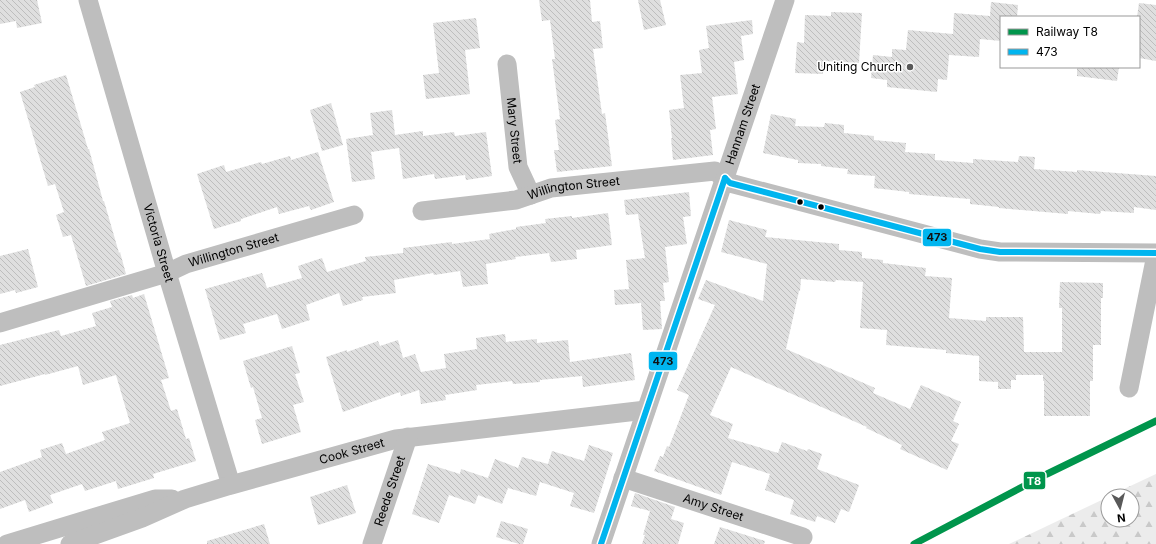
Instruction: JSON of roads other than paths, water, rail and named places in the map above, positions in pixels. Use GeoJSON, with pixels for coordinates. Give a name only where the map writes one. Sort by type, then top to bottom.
{"type":"FeatureCollection","features":[{"type":"Feature","properties":{"kind":"street","name":"Victoria Street"},"geometry":{"type":"LineString","coordinates":[[88,0],[167,273],[231,484]]}},
{"type":"Feature","properties":{"kind":"street","name":"Hannam Street"},"geometry":{"type":"LineString","coordinates":[[601,544],[785,0]]}},
{"type":"Feature","properties":{"kind":"street","name":"Mary Street"},"geometry":{"type":"LineString","coordinates":[[507,64],[518,167],[531,195]]}},
{"type":"Feature","properties":{"kind":"street","name":"Willington Street"},"geometry":{"type":"LineString","coordinates":[[422,212],[516,200],[551,188],[715,171],[730,183],[1000,252],[1156,254]]}},
{"type":"Feature","properties":{"kind":"street","name":"Willington Street"},"geometry":{"type":"LineString","coordinates":[[0,323],[167,273],[186,264],[354,215]]}},
{"type":"Feature","properties":{"kind":"street"},"geometry":{"type":"LineString","coordinates":[[1129,388],[1156,254]]}},
{"type":"Feature","properties":{"kind":"street","name":"Cook Street"},"geometry":{"type":"LineString","coordinates":[[70,544],[142,518],[185,499],[231,484],[396,439],[646,410]]}},
{"type":"Feature","properties":{"kind":"street","name":"Reede Street"},"geometry":{"type":"LineString","coordinates":[[372,544],[408,437]]}},
{"type":"Feature","properties":{"kind":"street","name":"Amy Street"},"geometry":{"type":"LineString","coordinates":[[623,478],[803,537]]}},
{"type":"Feature","properties":{"kind":"street"},"geometry":{"type":"LineString","coordinates":[[7,544],[155,499],[185,499]]}},
{"type":"Feature","properties":{"kind":"rail line","name":"T8"},"geometry":{"type":"LineString","coordinates":[[914,544],[1047,474],[1156,421]]}},
{"type":"Feature","properties":{"kind":"place","name":"Uniting Church"},"geometry":{"type":"Point","coordinates":[910,67]}}]}
